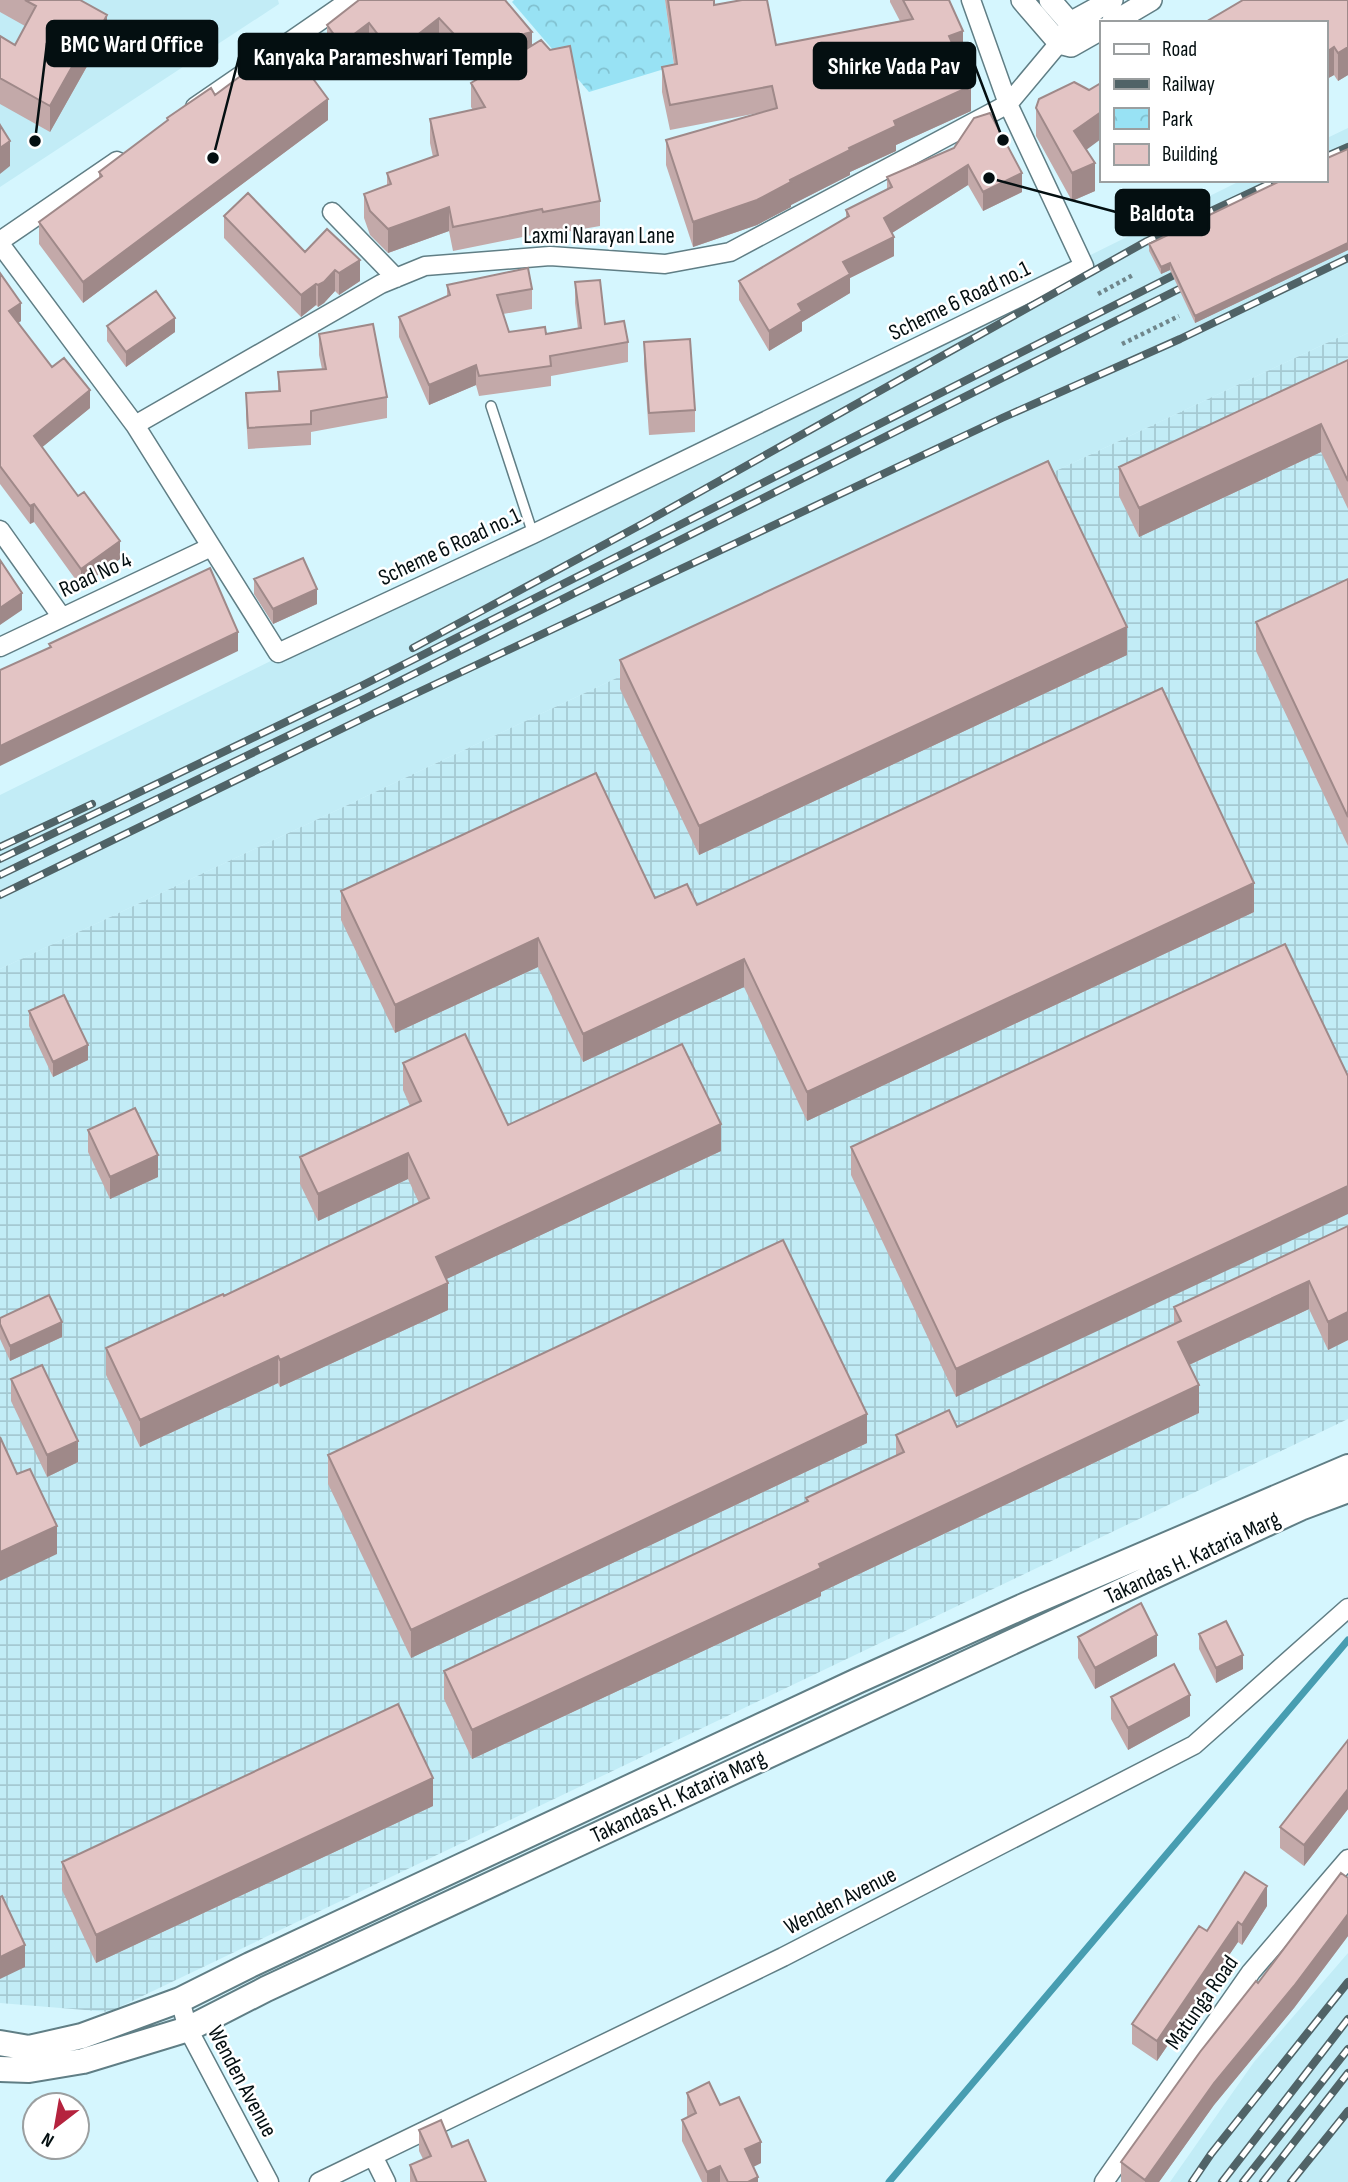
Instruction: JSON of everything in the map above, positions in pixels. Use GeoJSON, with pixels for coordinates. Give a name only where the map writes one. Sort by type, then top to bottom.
{"type":"FeatureCollection","features":[{"type":"Feature","properties":{"kind":"main road","name":"Takandas H. Kataria Marg"},"geometry":{"type":"LineString","coordinates":[[0,2069],[29,2070],[83,2061],[188,2029],[266,1989],[1036,1629],[1298,1498],[1348,1466]]}},
{"type":"Feature","properties":{"kind":"main road","name":"Takandas H. Kataria Marg"},"geometry":{"type":"LineString","coordinates":[[0,2043],[29,2048],[82,2036],[180,2000],[819,1699],[1026,1605],[1298,1498],[1348,1490]]}},
{"type":"Feature","properties":{"kind":"main road"},"geometry":{"type":"LineString","coordinates":[[1026,1605],[1036,1629]]}},
{"type":"Feature","properties":{"kind":"street"},"geometry":{"type":"LineString","coordinates":[[181,117],[351,0]]}},
{"type":"Feature","properties":{"kind":"street"},"geometry":{"type":"LineString","coordinates":[[971,0],[1008,104]]}},
{"type":"Feature","properties":{"kind":"street"},"geometry":{"type":"LineString","coordinates":[[1022,0],[1059,43],[1071,46],[1100,30]]}},
{"type":"Feature","properties":{"kind":"street"},"geometry":{"type":"LineString","coordinates":[[1050,0],[1070,23],[1112,0]]}},
{"type":"Feature","properties":{"kind":"street"},"geometry":{"type":"LineString","coordinates":[[1115,21],[1151,0]]}},
{"type":"Feature","properties":{"kind":"street","name":"Laxmi Narayan Lane"},"geometry":{"type":"LineString","coordinates":[[135,425],[381,284],[425,266],[537,257],[665,264],[730,252],[1008,104],[1059,43],[1070,23]]}},
{"type":"Feature","properties":{"kind":"street","name":"Scheme 6 Road no.1"},"geometry":{"type":"LineString","coordinates":[[0,243],[135,425],[278,653],[533,534],[1084,266],[1008,104]]}},
{"type":"Feature","properties":{"kind":"street"},"geometry":{"type":"LineString","coordinates":[[0,243],[136,148]]}},
{"type":"Feature","properties":{"kind":"street"},"geometry":{"type":"LineString","coordinates":[[332,212],[396,278]]}},
{"type":"Feature","properties":{"kind":"street"},"geometry":{"type":"LineString","coordinates":[[0,530],[61,616]]}},
{"type":"Feature","properties":{"kind":"street","name":"Road No 4"},"geometry":{"type":"LineString","coordinates":[[0,647],[211,547]]}},
{"type":"Feature","properties":{"kind":"street","name":"Wenden Avenue"},"geometry":{"type":"LineString","coordinates":[[319,2182],[783,1957],[1194,1745],[1348,1608]]}},
{"type":"Feature","properties":{"kind":"street","name":"Matunga Road"},"geometry":{"type":"LineString","coordinates":[[1104,2182],[1251,1972],[1348,1859]]}},
{"type":"Feature","properties":{"kind":"street","name":"Wenden Avenue"},"geometry":{"type":"LineString","coordinates":[[180,2000],[188,2029],[269,2182]]}},
{"type":"Feature","properties":{"kind":"street"},"geometry":{"type":"LineString","coordinates":[[373,2156],[386,2182]]}},
{"type":"Feature","properties":{"kind":"lane"},"geometry":{"type":"LineString","coordinates":[[491,406],[533,534]]}},
{"type":"Feature","properties":{"kind":"path"},"geometry":{"type":"LineString","coordinates":[[1098,294],[1133,275]]}},
{"type":"Feature","properties":{"kind":"path"},"geometry":{"type":"LineString","coordinates":[[1122,344],[1179,316]]}},
{"type":"Feature","properties":{"kind":"shaded area"},"geometry":{"type":"Polygon","coordinates":[[[0,0],[278,0],[279,4],[0,187],[0,0]]]}},
{"type":"Feature","properties":{"kind":"shaded area"},"geometry":{"type":"Polygon","coordinates":[[[1348,128],[1348,333],[0,969],[0,795],[1238,182],[1327,182],[1327,138],[1348,128]]]}},
{"type":"Feature","properties":{"kind":"shaded area"},"geometry":{"type":"Polygon","coordinates":[[[1348,333],[1348,1419],[109,2012],[0,2003],[0,969],[1348,333]]]}},
{"type":"Feature","properties":{"kind":"shaded area"},"geometry":{"type":"Polygon","coordinates":[[[1348,1953],[1348,2182],[1170,2182],[1254,2062],[1348,1953]]]}},
{"type":"Feature","properties":{"kind":"green space"},"geometry":{"type":"Polygon","coordinates":[[[665,0],[674,66],[589,92],[512,2],[665,0]]]}},
{"type":"Feature","properties":{"kind":"building"},"geometry":{"type":"Polygon","coordinates":[[[25,0],[80,0],[107,15],[95,38],[90,35],[50,106],[0,78],[0,36],[15,45],[36,6],[25,0]]]}},
{"type":"Feature","properties":{"kind":"building"},"geometry":{"type":"Polygon","coordinates":[[[359,0],[505,0],[532,32],[467,48],[439,18],[393,54],[369,23],[341,44],[327,25],[359,0]]]}},
{"type":"Feature","properties":{"kind":"building"},"geometry":{"type":"Polygon","coordinates":[[[668,0],[714,0],[714,5],[742,0],[767,0],[776,45],[913,19],[903,0],[949,0],[963,31],[949,36],[971,86],[894,121],[896,126],[849,148],[850,150],[757,200],[693,222],[666,140],[777,108],[772,86],[670,105],[662,67],[677,64],[668,0]]]}},
{"type":"Feature","properties":{"kind":"building"},"geometry":{"type":"Polygon","coordinates":[[[1243,0],[1348,0],[1348,47],[1338,53],[1334,47],[1327,52],[1327,21],[1207,21],[1243,0]]]}},
{"type":"Feature","properties":{"kind":"building"},"geometry":{"type":"Polygon","coordinates":[[[541,40],[550,50],[570,46],[600,201],[543,212],[542,209],[453,227],[449,207],[388,229],[370,211],[364,194],[391,184],[387,173],[438,155],[430,119],[485,107],[471,83],[541,40]]]}},
{"type":"Feature","properties":{"kind":"building"},"geometry":{"type":"Polygon","coordinates":[[[286,42],[328,99],[83,282],[39,222],[102,176],[99,172],[168,120],[167,118],[211,88],[215,95],[286,42]]]}},
{"type":"Feature","properties":{"kind":"building"},"geometry":{"type":"Polygon","coordinates":[[[1074,82],[1089,90],[1100,84],[1100,113],[1074,131],[1095,163],[1072,173],[1036,108],[1039,99],[1074,82]]]}},
{"type":"Feature","properties":{"kind":"building"},"geometry":{"type":"Polygon","coordinates":[[[990,113],[1022,173],[983,192],[968,165],[884,218],[894,237],[843,262],[850,274],[798,304],[802,311],[769,331],[739,281],[849,216],[846,210],[892,187],[887,177],[954,148],[974,118],[990,113]]]}},
{"type":"Feature","properties":{"kind":"building"},"geometry":{"type":"Polygon","coordinates":[[[0,125],[10,141],[0,148],[0,125]]]}},
{"type":"Feature","properties":{"kind":"building"},"geometry":{"type":"Polygon","coordinates":[[[1348,149],[1348,243],[1195,316],[1170,263],[1161,267],[1149,244],[1278,182],[1327,182],[1327,158],[1348,149]]]}},
{"type":"Feature","properties":{"kind":"building"},"geometry":{"type":"Polygon","coordinates":[[[248,193],[305,252],[327,229],[360,260],[339,273],[335,270],[324,282],[316,284],[301,295],[224,216],[248,193]]]}},
{"type":"Feature","properties":{"kind":"building"},"geometry":{"type":"Polygon","coordinates":[[[528,268],[532,289],[497,295],[509,332],[545,327],[546,334],[581,328],[575,282],[600,280],[605,324],[624,321],[628,342],[550,356],[551,366],[479,376],[476,365],[429,385],[399,317],[450,295],[447,285],[528,268]]]}},
{"type":"Feature","properties":{"kind":"building"},"geometry":{"type":"Polygon","coordinates":[[[0,273],[21,303],[9,311],[52,367],[64,358],[90,390],[34,436],[78,496],[84,492],[120,541],[81,569],[34,504],[30,506],[0,466],[0,273]]]}},
{"type":"Feature","properties":{"kind":"building"},"geometry":{"type":"Polygon","coordinates":[[[156,291],[175,318],[126,352],[107,326],[156,291]]]}},
{"type":"Feature","properties":{"kind":"building"},"geometry":{"type":"Polygon","coordinates":[[[373,324],[387,397],[311,411],[311,424],[248,428],[246,393],[280,391],[278,372],[326,369],[319,334],[373,324]]]}},
{"type":"Feature","properties":{"kind":"building"},"geometry":{"type":"Polygon","coordinates":[[[690,339],[695,410],[649,413],[644,342],[690,339]]]}},
{"type":"Feature","properties":{"kind":"building"},"geometry":{"type":"Polygon","coordinates":[[[1348,360],[1348,481],[1321,424],[1139,508],[1119,467],[1348,360]]]}},
{"type":"Feature","properties":{"kind":"building"},"geometry":{"type":"Polygon","coordinates":[[[1048,461],[1127,627],[699,826],[620,660],[1048,461]]]}},
{"type":"Feature","properties":{"kind":"building"},"geometry":{"type":"Polygon","coordinates":[[[303,558],[317,589],[273,609],[254,579],[303,558]]]}},
{"type":"Feature","properties":{"kind":"building"},"geometry":{"type":"Polygon","coordinates":[[[0,560],[22,593],[0,608],[0,560]]]}},
{"type":"Feature","properties":{"kind":"building"},"geometry":{"type":"Polygon","coordinates":[[[210,568],[238,632],[0,746],[0,670],[210,568]]]}},
{"type":"Feature","properties":{"kind":"building"},"geometry":{"type":"Polygon","coordinates":[[[1348,579],[1348,817],[1256,622],[1348,579]]]}},
{"type":"Feature","properties":{"kind":"building"},"geometry":{"type":"Polygon","coordinates":[[[1162,688],[1254,883],[807,1092],[744,959],[583,1034],[538,938],[395,1005],[341,891],[596,773],[655,898],[687,884],[697,905],[1162,688]]]}},
{"type":"Feature","properties":{"kind":"building"},"geometry":{"type":"Polygon","coordinates":[[[1285,944],[1348,1076],[1348,1186],[956,1369],[851,1147],[1285,944]]]}},
{"type":"Feature","properties":{"kind":"building"},"geometry":{"type":"Polygon","coordinates":[[[64,995],[88,1045],[53,1062],[29,1011],[64,995]]]}},
{"type":"Feature","properties":{"kind":"building"},"geometry":{"type":"Polygon","coordinates":[[[465,1034],[508,1125],[682,1044],[721,1124],[436,1257],[448,1283],[280,1360],[278,1356],[140,1420],[106,1348],[223,1294],[224,1296],[429,1198],[408,1153],[318,1194],[300,1157],[421,1101],[403,1063],[465,1034]]]}},
{"type":"Feature","properties":{"kind":"building"},"geometry":{"type":"Polygon","coordinates":[[[135,1108],[158,1155],[110,1177],[88,1130],[135,1108]]]}},
{"type":"Feature","properties":{"kind":"building"},"geometry":{"type":"Polygon","coordinates":[[[1348,1226],[1348,1312],[1328,1322],[1309,1281],[1178,1342],[1199,1385],[819,1564],[821,1568],[472,1730],[444,1671],[808,1501],[806,1498],[904,1452],[896,1435],[949,1410],[957,1427],[1181,1321],[1174,1307],[1348,1226]]]}},
{"type":"Feature","properties":{"kind":"building"},"geometry":{"type":"Polygon","coordinates":[[[783,1240],[867,1414],[411,1630],[328,1455],[783,1240]]]}},
{"type":"Feature","properties":{"kind":"building"},"geometry":{"type":"Polygon","coordinates":[[[49,1295],[62,1322],[10,1346],[0,1318],[49,1295]]]}},
{"type":"Feature","properties":{"kind":"building"},"geometry":{"type":"Polygon","coordinates":[[[42,1365],[78,1441],[47,1455],[11,1379],[42,1365]]]}},
{"type":"Feature","properties":{"kind":"building"},"geometry":{"type":"Polygon","coordinates":[[[0,1437],[17,1474],[30,1469],[57,1526],[0,1552],[0,1437]]]}},
{"type":"Feature","properties":{"kind":"building"},"geometry":{"type":"Polygon","coordinates":[[[1141,1603],[1157,1635],[1095,1668],[1078,1637],[1141,1603]]]}},
{"type":"Feature","properties":{"kind":"building"},"geometry":{"type":"Polygon","coordinates":[[[1226,1621],[1243,1655],[1216,1668],[1199,1634],[1226,1621]]]}},
{"type":"Feature","properties":{"kind":"building"},"geometry":{"type":"Polygon","coordinates":[[[1174,1664],[1190,1695],[1128,1728],[1111,1697],[1174,1664]]]}},
{"type":"Feature","properties":{"kind":"building"},"geometry":{"type":"Polygon","coordinates":[[[398,1704],[433,1778],[96,1935],[62,1862],[398,1704]]]}},
{"type":"Feature","properties":{"kind":"building"},"geometry":{"type":"Polygon","coordinates":[[[1348,1740],[1348,1789],[1304,1845],[1280,1827],[1348,1740]]]}},
{"type":"Feature","properties":{"kind":"building"},"geometry":{"type":"Polygon","coordinates":[[[1245,1872],[1267,1886],[1242,1925],[1238,1922],[1157,2041],[1132,2024],[1199,1926],[1207,1931],[1245,1872]]]}},
{"type":"Feature","properties":{"kind":"building"},"geometry":{"type":"Polygon","coordinates":[[[1341,1873],[1348,1878],[1348,1914],[1294,1986],[1214,2083],[1145,2180],[1121,2162],[1200,2052],[1256,1981],[1258,1983],[1341,1873]]]}},
{"type":"Feature","properties":{"kind":"building"},"geometry":{"type":"Polygon","coordinates":[[[2,1896],[25,1945],[0,1957],[0,1897],[2,1896]]]}},
{"type":"Feature","properties":{"kind":"building"},"geometry":{"type":"Polygon","coordinates":[[[709,2082],[720,2105],[739,2097],[761,2142],[745,2149],[758,2177],[748,2182],[728,2182],[720,2166],[707,2172],[682,2120],[696,2113],[687,2093],[709,2082]]]}},
{"type":"Feature","properties":{"kind":"building"},"geometry":{"type":"Polygon","coordinates":[[[441,2120],[452,2147],[468,2140],[486,2182],[417,2182],[410,2165],[431,2156],[419,2130],[441,2120]]]}},
{"type":"Feature","properties":{"kind":"waterway"},"geometry":{"type":"LineString","coordinates":[[889,2182],[1348,1640]]}},
{"type":"Feature","properties":{"kind":"railway"},"geometry":{"type":"LineString","coordinates":[[1327,156],[1348,147]]}},
{"type":"Feature","properties":{"kind":"railway"},"geometry":{"type":"LineString","coordinates":[[413,648],[646,522],[1147,241],[1273,182]]}},
{"type":"Feature","properties":{"kind":"railway"},"geometry":{"type":"LineString","coordinates":[[0,895],[372,714],[1002,418],[1180,339],[1348,258]]}},
{"type":"Feature","properties":{"kind":"railway"},"geometry":{"type":"LineString","coordinates":[[0,859],[363,685],[1190,267]]}},
{"type":"Feature","properties":{"kind":"railway"},"geometry":{"type":"LineString","coordinates":[[0,875],[366,698],[1197,280]]}},
{"type":"Feature","properties":{"kind":"railway"},"geometry":{"type":"LineString","coordinates":[[0,847],[92,804]]}},
{"type":"Feature","properties":{"kind":"railway"},"geometry":{"type":"LineString","coordinates":[[1192,2182],[1211,2154],[1348,1982]]}},
{"type":"Feature","properties":{"kind":"railway"},"geometry":{"type":"LineString","coordinates":[[1222,2182],[1348,2019]]}},
{"type":"Feature","properties":{"kind":"railway"},"geometry":{"type":"LineString","coordinates":[[1243,2182],[1348,2049]]}},
{"type":"Feature","properties":{"kind":"railway"},"geometry":{"type":"LineString","coordinates":[[1263,2182],[1348,2073]]}},
{"type":"Feature","properties":{"kind":"railway"},"geometry":{"type":"LineString","coordinates":[[1291,2182],[1348,2111]]}},
{"type":"Feature","properties":{"kind":"place","name":"Shirke Vada Pav"},"geometry":{"type":"Point","coordinates":[1003,140]}},
{"type":"Feature","properties":{"kind":"place","name":"BMC Ward Office"},"geometry":{"type":"Point","coordinates":[35,141]}},
{"type":"Feature","properties":{"kind":"place","name":"Kanyaka Parameshwari Temple"},"geometry":{"type":"Point","coordinates":[213,158]}},
{"type":"Feature","properties":{"kind":"place","name":"Baldota"},"geometry":{"type":"Point","coordinates":[989,178]}}]}
